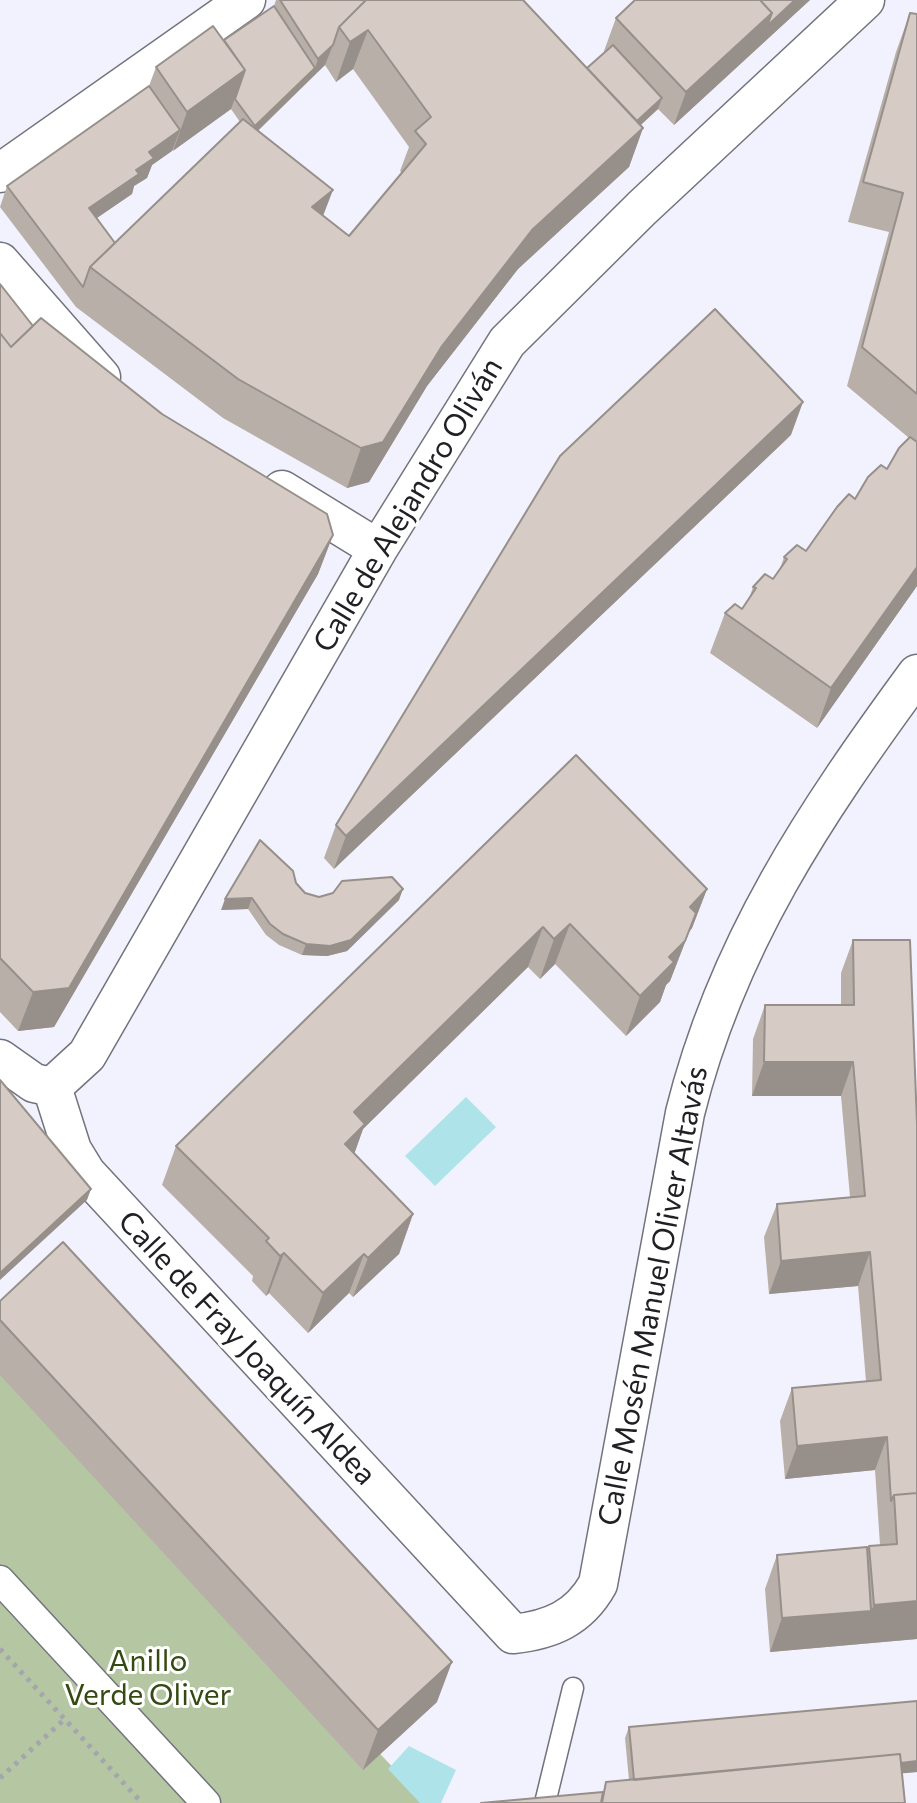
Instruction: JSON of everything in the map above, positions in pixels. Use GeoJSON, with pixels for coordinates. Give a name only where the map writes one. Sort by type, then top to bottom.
{"type":"FeatureCollection","features":[{"type":"Feature","properties":{"kind":"street"},"geometry":{"type":"LineString","coordinates":[[0,173],[246,0]]}},
{"type":"Feature","properties":{"kind":"street","name":"Calle de Alejandro Oliván"},"geometry":{"type":"LineString","coordinates":[[52,1087],[87,1055],[378,549],[507,342],[642,208],[865,0]]}},
{"type":"Feature","properties":{"kind":"street"},"geometry":{"type":"LineString","coordinates":[[0,262],[106,382],[132,397]]}},
{"type":"Feature","properties":{"kind":"street"},"geometry":{"type":"LineString","coordinates":[[248,469],[378,549]]}},
{"type":"Feature","properties":{"kind":"street","name":"Calle Mosén Manuel Oliver Altavás"},"geometry":{"type":"LineString","coordinates":[[513,1634],[535,1632],[572,1616],[588,1602],[598,1584],[665,1211],[699,1056],[720,998],[760,912],[791,859],[917,674]]}},
{"type":"Feature","properties":{"kind":"street"},"geometry":{"type":"LineString","coordinates":[[0,1059],[34,1083],[52,1087]]}},
{"type":"Feature","properties":{"kind":"street","name":"Calle de Fray Joaquín Aldea"},"geometry":{"type":"LineString","coordinates":[[52,1087],[72,1150],[86,1173],[513,1634]]}},
{"type":"Feature","properties":{"kind":"street"},"geometry":{"type":"LineString","coordinates":[[0,1580],[206,1803]]}},
{"type":"Feature","properties":{"kind":"lane"},"geometry":{"type":"LineString","coordinates":[[545,1803],[573,1688]]}},
{"type":"Feature","properties":{"kind":"path"},"geometry":{"type":"LineString","coordinates":[[0,1649],[142,1803]]}},
{"type":"Feature","properties":{"kind":"path"},"geometry":{"type":"LineString","coordinates":[[0,1778],[100,1689]]}},
{"type":"Feature","properties":{"kind":"green space","name":"Anillo Verde Oliver"},"geometry":{"type":"Polygon","coordinates":[[[0,1356],[427,1803],[0,1803],[0,1356]]]}},
{"type":"Feature","properties":{"kind":"water"},"geometry":{"type":"Polygon","coordinates":[[[466,1097],[496,1127],[435,1186],[405,1156],[466,1097]]]}},
{"type":"Feature","properties":{"kind":"water"},"geometry":{"type":"Polygon","coordinates":[[[409,1746],[456,1770],[441,1803],[420,1803],[388,1769],[409,1746]]]}},
{"type":"Feature","properties":{"kind":"building"},"geometry":{"type":"Polygon","coordinates":[[[280,0],[366,0],[339,27],[333,45],[318,59],[280,0]]]}},
{"type":"Feature","properties":{"kind":"building"},"geometry":{"type":"Polygon","coordinates":[[[366,0],[523,0],[643,128],[532,230],[442,346],[383,442],[361,448],[238,379],[90,267],[243,119],[333,190],[312,207],[349,236],[426,144],[415,131],[431,117],[368,30],[350,42],[339,27],[366,0]]]}},
{"type":"Feature","properties":{"kind":"building"},"geometry":{"type":"Polygon","coordinates":[[[635,0],[760,0],[772,13],[686,92],[616,18],[635,0]]]}},
{"type":"Feature","properties":{"kind":"building"},"geometry":{"type":"Polygon","coordinates":[[[760,0],[795,0],[767,26],[772,13],[760,0]]]}},
{"type":"Feature","properties":{"kind":"building"},"geometry":{"type":"Polygon","coordinates":[[[274,6],[315,68],[255,126],[235,99],[245,70],[224,40],[274,6]]]}},
{"type":"Feature","properties":{"kind":"building"},"geometry":{"type":"Polygon","coordinates":[[[910,13],[917,14],[917,394],[862,347],[903,193],[863,182],[910,13]]]}},
{"type":"Feature","properties":{"kind":"building"},"geometry":{"type":"Polygon","coordinates":[[[213,26],[245,70],[187,112],[156,67],[213,26]]]}},
{"type":"Feature","properties":{"kind":"building"},"geometry":{"type":"Polygon","coordinates":[[[613,45],[662,98],[637,121],[587,68],[613,45]]]}},
{"type":"Feature","properties":{"kind":"building"},"geometry":{"type":"Polygon","coordinates":[[[149,86],[180,130],[149,152],[154,158],[136,170],[139,174],[89,208],[115,243],[90,267],[83,287],[7,186],[149,86]]]}},
{"type":"Feature","properties":{"kind":"building"},"geometry":{"type":"Polygon","coordinates":[[[0,284],[33,326],[11,347],[0,333],[0,284]]]}},
{"type":"Feature","properties":{"kind":"building"},"geometry":{"type":"Polygon","coordinates":[[[715,309],[803,402],[346,836],[336,825],[560,456],[715,309]]]}},
{"type":"Feature","properties":{"kind":"building"},"geometry":{"type":"Polygon","coordinates":[[[41,318],[162,414],[327,514],[333,535],[69,988],[33,992],[0,958],[0,333],[11,347],[41,318]]]}},
{"type":"Feature","properties":{"kind":"building"},"geometry":{"type":"Polygon","coordinates":[[[910,437],[917,442],[917,567],[831,688],[725,613],[735,604],[742,609],[756,588],[753,587],[765,574],[773,579],[787,559],[784,557],[797,545],[806,551],[837,507],[849,494],[855,499],[868,477],[881,465],[887,469],[899,448],[910,437]]]}},
{"type":"Feature","properties":{"kind":"building"},"geometry":{"type":"Polygon","coordinates":[[[576,755],[707,889],[690,907],[696,913],[685,941],[669,957],[674,962],[640,996],[570,924],[554,939],[543,927],[354,1112],[365,1124],[345,1144],[413,1214],[368,1258],[364,1254],[323,1293],[284,1253],[280,1256],[266,1241],[269,1238],[176,1146],[576,755]]]}},
{"type":"Feature","properties":{"kind":"building"},"geometry":{"type":"Polygon","coordinates":[[[260,840],[293,871],[296,883],[305,893],[319,897],[333,893],[342,881],[392,877],[403,889],[351,940],[330,946],[306,944],[283,934],[270,924],[252,898],[225,899],[260,840]]]}},
{"type":"Feature","properties":{"kind":"building"},"geometry":{"type":"Polygon","coordinates":[[[853,940],[910,940],[917,1124],[917,1493],[894,1495],[891,1501],[887,1437],[797,1446],[792,1388],[881,1380],[870,1252],[781,1261],[777,1204],[865,1196],[853,1062],[764,1062],[765,1005],[854,1005],[853,940]]]}},
{"type":"Feature","properties":{"kind":"building"},"geometry":{"type":"Polygon","coordinates":[[[0,1080],[91,1189],[0,1273],[0,1080]]]}},
{"type":"Feature","properties":{"kind":"building"},"geometry":{"type":"Polygon","coordinates":[[[63,1242],[452,1662],[378,1730],[0,1320],[0,1301],[63,1242]]]}},
{"type":"Feature","properties":{"kind":"building"},"geometry":{"type":"Polygon","coordinates":[[[917,1493],[917,1601],[874,1605],[869,1546],[897,1544],[894,1495],[917,1493]]]}},
{"type":"Feature","properties":{"kind":"building"},"geometry":{"type":"Polygon","coordinates":[[[867,1547],[871,1611],[782,1618],[777,1555],[867,1547]]]}},
{"type":"Feature","properties":{"kind":"building"},"geometry":{"type":"Polygon","coordinates":[[[917,1701],[917,1761],[901,1763],[900,1754],[634,1780],[629,1727],[917,1701]]]}},
{"type":"Feature","properties":{"kind":"building"},"geometry":{"type":"Polygon","coordinates":[[[900,1754],[905,1803],[602,1803],[606,1782],[900,1754]]]}},
{"type":"Feature","properties":{"kind":"building"},"geometry":{"type":"Polygon","coordinates":[[[603,1792],[601,1803],[481,1803],[603,1792]]]}}]}
